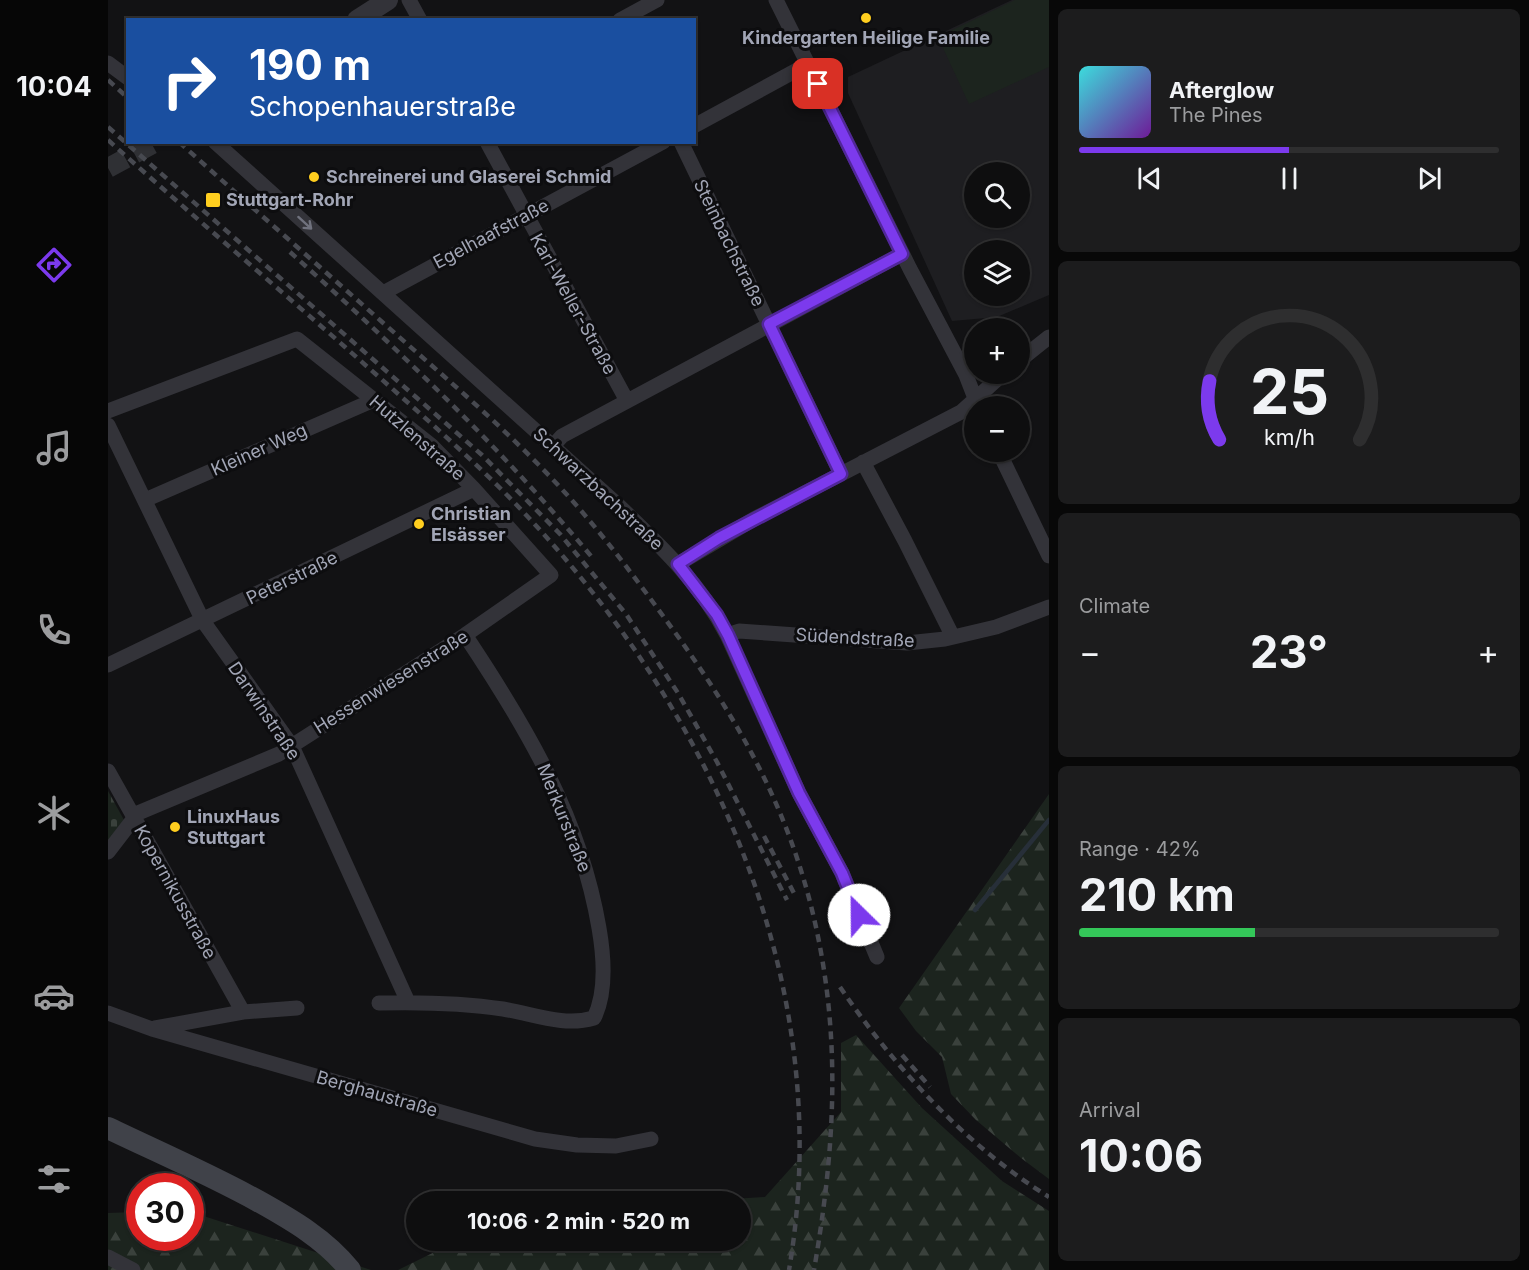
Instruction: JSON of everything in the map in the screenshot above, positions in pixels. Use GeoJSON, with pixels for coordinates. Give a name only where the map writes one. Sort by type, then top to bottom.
{"type":"FeatureCollection","features":[{"type":"Feature","properties":{"kind":"main road"},"geometry":{"type":"LineString","coordinates":[[108,1128],[216,1178],[286,1216],[313,1234],[350,1270]]}},
{"type":"Feature","properties":{"kind":"street"},"geometry":{"type":"LineString","coordinates":[[360,18],[388,0]]}},
{"type":"Feature","properties":{"kind":"street"},"geometry":{"type":"LineString","coordinates":[[409,0],[419,18]]}},
{"type":"Feature","properties":{"kind":"street"},"geometry":{"type":"LineString","coordinates":[[624,18],[657,0]]}},
{"type":"Feature","properties":{"kind":"street"},"geometry":{"type":"LineString","coordinates":[[776,0],[902,254],[966,375],[974,396]]}},
{"type":"Feature","properties":{"kind":"street"},"geometry":{"type":"LineString","coordinates":[[108,63],[126,76]]}},
{"type":"Feature","properties":{"kind":"street"},"geometry":{"type":"LineString","coordinates":[[696,125],[808,64]]}},
{"type":"Feature","properties":{"kind":"street","name":"Schwarzbachstraße"},"geometry":{"type":"LineString","coordinates":[[217,144],[618,505],[678,564],[717,615],[728,635],[799,793],[842,873],[877,957]]}},
{"type":"Feature","properties":{"kind":"street","name":"Karl-Weller-Straße"},"geometry":{"type":"LineString","coordinates":[[488,144],[627,401]]}},
{"type":"Feature","properties":{"kind":"street","name":"Egelhaafstraße"},"geometry":{"type":"LineString","coordinates":[[383,293],[659,144]]}},
{"type":"Feature","properties":{"kind":"street","name":"Steinbachstraße"},"geometry":{"type":"LineString","coordinates":[[682,144],[841,474]]}},
{"type":"Feature","properties":{"kind":"street"},"geometry":{"type":"LineString","coordinates":[[553,446],[562,436],[902,254]]}},
{"type":"Feature","properties":{"kind":"street","name":"Hutzlenstraße"},"geometry":{"type":"LineString","coordinates":[[108,411],[297,339],[432,447],[474,489],[551,575]]}},
{"type":"Feature","properties":{"kind":"street"},"geometry":{"type":"LineString","coordinates":[[1030,353],[1048,340]]}},
{"type":"Feature","properties":{"kind":"street"},"geometry":{"type":"LineString","coordinates":[[983,396],[994,384]]}},
{"type":"Feature","properties":{"kind":"street","name":"Kleiner Weg"},"geometry":{"type":"LineString","coordinates":[[145,500],[374,400]]}},
{"type":"Feature","properties":{"kind":"street"},"geometry":{"type":"LineString","coordinates":[[678,564],[719,538],[964,410]]}},
{"type":"Feature","properties":{"kind":"street","name":"Darwinstraße"},"geometry":{"type":"LineString","coordinates":[[108,425],[203,621],[292,746],[408,1002]]}},
{"type":"Feature","properties":{"kind":"street"},"geometry":{"type":"LineString","coordinates":[[862,462],[953,637]]}},
{"type":"Feature","properties":{"kind":"street"},"geometry":{"type":"LineString","coordinates":[[1004,462],[1049,556]]}},
{"type":"Feature","properties":{"kind":"street","name":"Peterstraße"},"geometry":{"type":"LineString","coordinates":[[108,665],[474,489]]}},
{"type":"Feature","properties":{"kind":"street","name":"Hessenwiesenstraße"},"geometry":{"type":"LineString","coordinates":[[108,852],[138,813],[279,754],[465,635],[551,575]]}},
{"type":"Feature","properties":{"kind":"street","name":"Südendstraße"},"geometry":{"type":"LineString","coordinates":[[728,635],[739,631],[907,643],[953,637],[996,627],[1049,607]]}},
{"type":"Feature","properties":{"kind":"street","name":"Merkurstraße"},"geometry":{"type":"LineString","coordinates":[[378,1003],[408,1002],[503,1009],[564,1022],[582,1022],[594,1018],[601,1005],[603,948],[589,877],[579,846],[553,782],[509,700],[465,635]]}},
{"type":"Feature","properties":{"kind":"street","name":"Kopernikusstraße"},"geometry":{"type":"LineString","coordinates":[[108,771],[243,1012]]}},
{"type":"Feature","properties":{"kind":"street"},"geometry":{"type":"LineString","coordinates":[[152,1029],[243,1012],[297,1008]]}},
{"type":"Feature","properties":{"kind":"street","name":"Berghaustraße"},"geometry":{"type":"LineString","coordinates":[[108,1013],[152,1029],[535,1139],[577,1145],[616,1146],[651,1139]]}},
{"type":"Feature","properties":{"kind":"street"},"geometry":{"type":"LineString","coordinates":[[108,1257],[133,1270]]}},
{"type":"Feature","properties":{"kind":"shaded area"},"geometry":{"type":"Polygon","coordinates":[[[1012,0],[1049,0],[1049,295],[1030,303],[1030,240],[964,240],[964,306],[1023,306],[997,317],[964,318],[964,320],[952,321],[848,93],[848,77],[1012,0]]]}},
{"type":"Feature","properties":{"kind":"green space"},"geometry":{"type":"Polygon","coordinates":[[[1015,0],[1049,0],[1049,67],[969,104],[938,37],[1015,0]]]}},
{"type":"Feature","properties":{"kind":"green space"},"geometry":{"type":"Polygon","coordinates":[[[108,791],[124,820],[108,841],[108,791]]]}},
{"type":"Feature","properties":{"kind":"green space"},"geometry":{"type":"Polygon","coordinates":[[[1049,794],[1049,1179],[976,1120],[951,1094],[942,1057],[916,1031],[899,1008],[1049,794]]]}},
{"type":"Feature","properties":{"kind":"green space"},"geometry":{"type":"Polygon","coordinates":[[[856,1035],[922,1108],[1002,1181],[1049,1211],[1049,1270],[398,1270],[437,1251],[751,1251],[751,1198],[765,1197],[841,1112],[841,1043],[856,1035]]]}},
{"type":"Feature","properties":{"kind":"green space"},"geometry":{"type":"Polygon","coordinates":[[[126,1212],[126,1251],[204,1251],[204,1216],[371,1270],[108,1270],[108,1213],[126,1212]]]}},
{"type":"Feature","properties":{"kind":"waterway"},"geometry":{"type":"LineString","coordinates":[[975,910],[1049,820]]}},
{"type":"Feature","properties":{"kind":"tunnel"},"geometry":{"type":"LineString","coordinates":[[108,168],[152,144]]}},
{"type":"Feature","properties":{"kind":"railway"},"geometry":{"type":"LineString","coordinates":[[108,80],[126,96]]}},
{"type":"Feature","properties":{"kind":"railway"},"geometry":{"type":"LineString","coordinates":[[108,127],[126,143]]}},
{"type":"Feature","properties":{"kind":"railway"},"geometry":{"type":"LineString","coordinates":[[108,140],[345,347],[486,474],[577,573],[642,660],[697,752],[742,849],[774,950],[794,1055],[799,1161],[789,1270]]}},
{"type":"Feature","properties":{"kind":"railway"},"geometry":{"type":"LineString","coordinates":[[127,144],[482,455],[560,534],[626,614],[678,693],[717,762],[787,900]]}},
{"type":"Feature","properties":{"kind":"railway"},"geometry":{"type":"LineString","coordinates":[[181,144],[471,401],[558,485],[603,538],[674,631],[739,731],[758,765],[789,836],[813,914],[822,959],[832,1048],[831,1136],[814,1270]]}},
{"type":"Feature","properties":{"kind":"railway"},"geometry":{"type":"LineString","coordinates":[[290,252],[446,398],[520,475],[591,556]]}},
{"type":"Feature","properties":{"kind":"railway"},"geometry":{"type":"LineString","coordinates":[[764,836],[796,897]]}},
{"type":"Feature","properties":{"kind":"railway"},"geometry":{"type":"LineString","coordinates":[[840,987],[884,1047],[934,1103],[989,1154],[1049,1197]]}},
{"type":"Feature","properties":{"kind":"railway"},"geometry":{"type":"LineString","coordinates":[[902,1055],[930,1087]]}},
{"type":"Feature","properties":{"kind":"place","name":"Kindergarten Heilige Familie"},"geometry":{"type":"Point","coordinates":[866,18]}},
{"type":"Feature","properties":{"kind":"place","name":"Schreinerei und Glaserei Schmid"},"geometry":{"type":"Point","coordinates":[314,177]}},
{"type":"Feature","properties":{"kind":"place","name":"Stuttgart-Rohr"},"geometry":{"type":"Point","coordinates":[213,200]}},
{"type":"Feature","properties":{"kind":"place","name":"Christian Elsässer"},"geometry":{"type":"Point","coordinates":[419,524]}},
{"type":"Feature","properties":{"kind":"place","name":"LinuxHaus Stuttgart"},"geometry":{"type":"Point","coordinates":[175,827]}},
{"type":"Feature","properties":{"kind":"route"},"geometry":{"type":"LineString","coordinates":[[818,84],[902,254],[769,324],[841,474],[719,538],[678,564],[717,615],[728,635],[799,793],[842,873],[859,915]]}}]}
